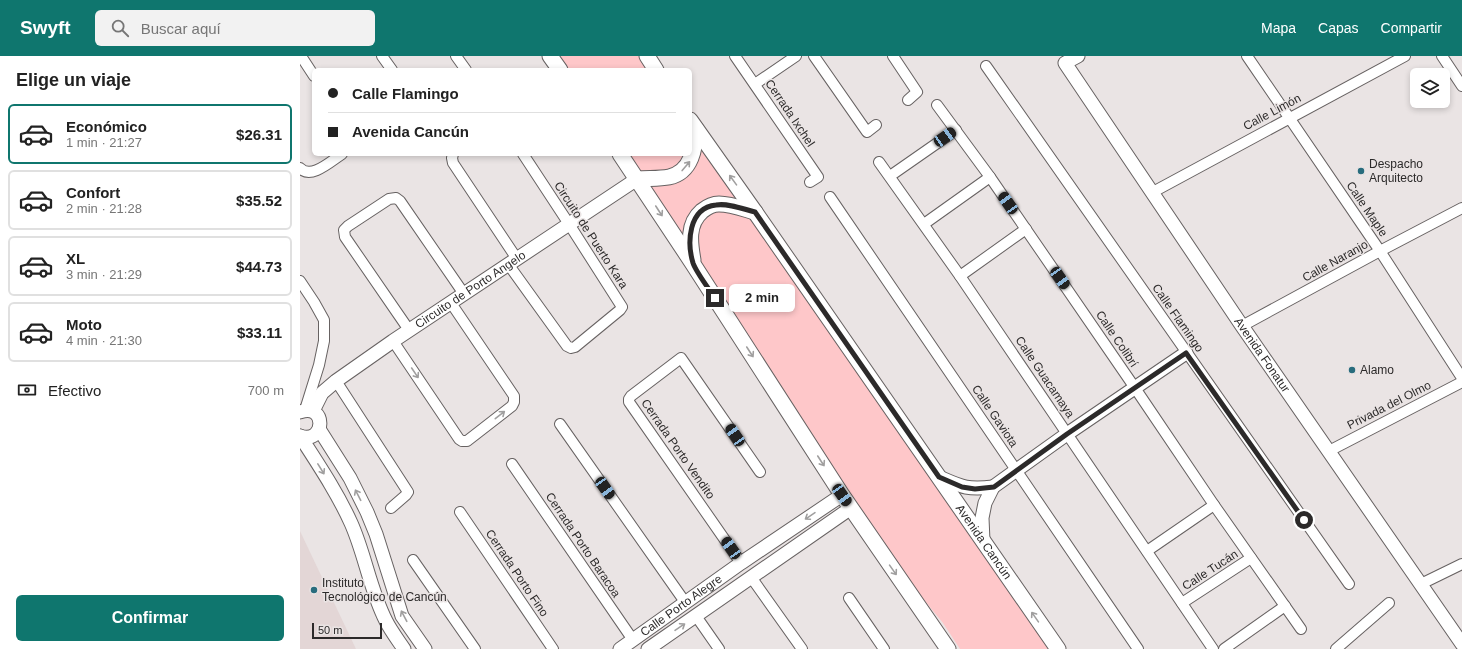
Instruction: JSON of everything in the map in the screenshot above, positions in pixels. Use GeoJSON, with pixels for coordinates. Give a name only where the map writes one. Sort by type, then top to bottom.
{"type":"FeatureCollection","features":[{"type":"Feature","properties":{"kind":"main road"},"geometry":{"type":"LineString","coordinates":[[550,56],[559,68]]}},
{"type":"Feature","properties":{"kind":"main road"},"geometry":{"type":"LineString","coordinates":[[647,56],[655,68]]}},
{"type":"Feature","properties":{"kind":"main road"},"geometry":{"type":"LineString","coordinates":[[637,179],[668,177],[683,170],[691,160],[696,144],[693,124]]}},
{"type":"Feature","properties":{"kind":"main road","name":"Avenida Cancún"},"geometry":{"type":"LineString","coordinates":[[693,124],[1058,649]]}},
{"type":"Feature","properties":{"kind":"main road"},"geometry":{"type":"LineString","coordinates":[[621,156],[694,264],[842,495],[948,649]]}},
{"type":"Feature","properties":{"kind":"main road"},"geometry":{"type":"LineString","coordinates":[[694,264],[690,237],[693,223],[698,214],[716,204],[755,212]]}},
{"type":"Feature","properties":{"kind":"street"},"geometry":{"type":"LineString","coordinates":[[301,56],[312,73]]}},
{"type":"Feature","properties":{"kind":"street"},"geometry":{"type":"LineString","coordinates":[[382,56],[391,68]]}},
{"type":"Feature","properties":{"kind":"street"},"geometry":{"type":"LineString","coordinates":[[456,56],[464,68]]}},
{"type":"Feature","properties":{"kind":"street","name":"Cerrada Ixchel"},"geometry":{"type":"LineString","coordinates":[[735,56],[818,177],[810,182]]}},
{"type":"Feature","properties":{"kind":"street"},"geometry":{"type":"LineString","coordinates":[[755,84],[796,56]]}},
{"type":"Feature","properties":{"kind":"street"},"geometry":{"type":"LineString","coordinates":[[814,56],[867,132],[876,125]]}},
{"type":"Feature","properties":{"kind":"street"},"geometry":{"type":"LineString","coordinates":[[893,56],[917,92],[908,100]]}},
{"type":"Feature","properties":{"kind":"street"},"geometry":{"type":"LineString","coordinates":[[1063,59],[1078,56]]}},
{"type":"Feature","properties":{"kind":"street","name":"Calle Maple"},"geometry":{"type":"LineString","coordinates":[[1247,56],[1380,251],[1462,378]]}},
{"type":"Feature","properties":{"kind":"street","name":"Calle Limón"},"geometry":{"type":"LineString","coordinates":[[1152,192],[1405,56]]}},
{"type":"Feature","properties":{"kind":"street"},"geometry":{"type":"LineString","coordinates":[[1442,56],[1462,86]]}},
{"type":"Feature","properties":{"kind":"street","name":"Avenida Fonatur"},"geometry":{"type":"LineString","coordinates":[[1063,59],[1242,326],[1462,644]]}},
{"type":"Feature","properties":{"kind":"street","name":"Calle Flamingo"},"geometry":{"type":"LineString","coordinates":[[986,66],[1349,584]]}},
{"type":"Feature","properties":{"kind":"street","name":"Calle Colibrí"},"geometry":{"type":"LineString","coordinates":[[937,105],[990,177],[1301,629]]}},
{"type":"Feature","properties":{"kind":"street"},"geometry":{"type":"LineString","coordinates":[[890,176],[956,130]]}},
{"type":"Feature","properties":{"kind":"street"},"geometry":{"type":"LineString","coordinates":[[303,170],[313,172],[339,156]]}},
{"type":"Feature","properties":{"kind":"street"},"geometry":{"type":"LineString","coordinates":[[452,156],[453,163],[513,262]]}},
{"type":"Feature","properties":{"kind":"street","name":"Circuito de Puerto Kara"},"geometry":{"type":"LineString","coordinates":[[513,262],[567,346],[570,348],[575,347],[622,307],[570,224],[524,156]]}},
{"type":"Feature","properties":{"kind":"street","name":"Calle Guacamaya"},"geometry":{"type":"LineString","coordinates":[[879,162],[960,276],[1213,649]]}},
{"type":"Feature","properties":{"kind":"street"},"geometry":{"type":"LineString","coordinates":[[924,224],[990,177]]}},
{"type":"Feature","properties":{"kind":"street","name":"Circuito de Porto Angelo"},"geometry":{"type":"LineString","coordinates":[[303,411],[336,381],[393,341],[637,179]]}},
{"type":"Feature","properties":{"kind":"street"},"geometry":{"type":"LineString","coordinates":[[409,330],[345,236],[344,230],[389,199],[396,198],[400,201],[464,294]]}},
{"type":"Feature","properties":{"kind":"street","name":"Calle Gaviota"},"geometry":{"type":"LineString","coordinates":[[830,198],[1138,649]]}},
{"type":"Feature","properties":{"kind":"street","name":"Calle Naranjo"},"geometry":{"type":"LineString","coordinates":[[1242,326],[1462,208]]}},
{"type":"Feature","properties":{"kind":"street"},"geometry":{"type":"LineString","coordinates":[[960,276],[1026,229]]}},
{"type":"Feature","properties":{"kind":"street"},"geometry":{"type":"LineString","coordinates":[[300,436],[311,436],[319,429],[319,418],[303,411],[319,365],[324,341],[324,320],[314,302],[302,287]]}},
{"type":"Feature","properties":{"kind":"street"},"geometry":{"type":"LineString","coordinates":[[393,341],[459,439],[462,441],[467,441],[512,406],[514,396],[451,302]]}},
{"type":"Feature","properties":{"kind":"street"},"geometry":{"type":"LineString","coordinates":[[982,541],[982,518],[985,503],[994,487],[1067,434],[1186,353]]}},
{"type":"Feature","properties":{"kind":"street","name":"Cerrada Porto Vendito"},"geometry":{"type":"LineString","coordinates":[[741,563],[629,399],[681,358],[760,472]]}},
{"type":"Feature","properties":{"kind":"street"},"geometry":{"type":"LineString","coordinates":[[336,381],[408,492],[406,496],[391,508]]}},
{"type":"Feature","properties":{"kind":"street","name":"Privada del Olmo"},"geometry":{"type":"LineString","coordinates":[[1328,451],[1462,382]]}},
{"type":"Feature","properties":{"kind":"street"},"geometry":{"type":"LineString","coordinates":[[560,424],[685,602]]}},
{"type":"Feature","properties":{"kind":"street"},"geometry":{"type":"LineString","coordinates":[[319,429],[350,478],[367,512],[376,534],[402,616],[425,649]]}},
{"type":"Feature","properties":{"kind":"street"},"geometry":{"type":"LineString","coordinates":[[300,436],[334,488],[351,522],[359,542],[375,594],[386,621],[404,649]]}},
{"type":"Feature","properties":{"kind":"street","name":"Cerrada Porto Baracoa"},"geometry":{"type":"LineString","coordinates":[[512,464],[636,645]]}},
{"type":"Feature","properties":{"kind":"street"},"geometry":{"type":"LineString","coordinates":[[939,477],[962,487],[975,489],[994,487]]}},
{"type":"Feature","properties":{"kind":"street"},"geometry":{"type":"LineString","coordinates":[[334,488],[350,478]]}},
{"type":"Feature","properties":{"kind":"street","name":"Calle Porto Alegre"},"geometry":{"type":"LineString","coordinates":[[620,649],[636,645],[685,602],[842,495]]}},
{"type":"Feature","properties":{"kind":"street"},"geometry":{"type":"LineString","coordinates":[[1147,552],[1214,504]]}},
{"type":"Feature","properties":{"kind":"street","name":"Calle Porto Alegre"},"geometry":{"type":"LineString","coordinates":[[648,649],[852,508]]}},
{"type":"Feature","properties":{"kind":"street","name":"Cerrada Porto Fino"},"geometry":{"type":"LineString","coordinates":[[460,512],[553,649]]}},
{"type":"Feature","properties":{"kind":"street","name":"Calle Tucán"},"geometry":{"type":"LineString","coordinates":[[1182,604],[1251,558]]}},
{"type":"Feature","properties":{"kind":"street"},"geometry":{"type":"LineString","coordinates":[[413,560],[475,649]]}},
{"type":"Feature","properties":{"kind":"street"},"geometry":{"type":"LineString","coordinates":[[741,563],[802,649]]}},
{"type":"Feature","properties":{"kind":"street"},"geometry":{"type":"LineString","coordinates":[[1421,584],[1462,564]]}},
{"type":"Feature","properties":{"kind":"street"},"geometry":{"type":"LineString","coordinates":[[849,598],[884,649]]}},
{"type":"Feature","properties":{"kind":"street"},"geometry":{"type":"LineString","coordinates":[[1336,649],[1389,603]]}},
{"type":"Feature","properties":{"kind":"street"},"geometry":{"type":"LineString","coordinates":[[1224,649],[1285,606]]}},
{"type":"Feature","properties":{"kind":"street"},"geometry":{"type":"LineString","coordinates":[[696,616],[719,649]]}},
{"type":"Feature","properties":{"kind":"shaded area"},"geometry":{"type":"Polygon","coordinates":[[[550,56],[647,56],[655,68],[559,68],[550,56]]]}},
{"type":"Feature","properties":{"kind":"shaded area"},"geometry":{"type":"Polygon","coordinates":[[[692,123],[1051,649],[960,649],[943,623],[863,526],[621,156],[692,156],[692,123]]]}},
{"type":"Feature","properties":{"kind":"shaded area","name":"Instituto Tecnológico de Cancún"},"geometry":{"type":"Polygon","coordinates":[[[300,531],[356,649],[300,649],[300,531]]]}},
{"type":"Feature","properties":{"kind":"place","name":"Despacho Arquitecto"},"geometry":{"type":"Point","coordinates":[1361,171]}},
{"type":"Feature","properties":{"kind":"place","name":"Alamo"},"geometry":{"type":"Point","coordinates":[1352,370]}},
{"type":"Feature","properties":{"kind":"place","name":"Instituto Tecnológico de Cancún"},"geometry":{"type":"Point","coordinates":[314,590]}},
{"type":"Feature","properties":{"kind":"route"},"geometry":{"type":"LineString","coordinates":[[715,298],[694,264],[690,237],[693,223],[698,214],[716,204],[755,212],[939,477],[962,487],[975,489],[994,487],[1067,434],[1186,353],[1304,520]]}}]}
